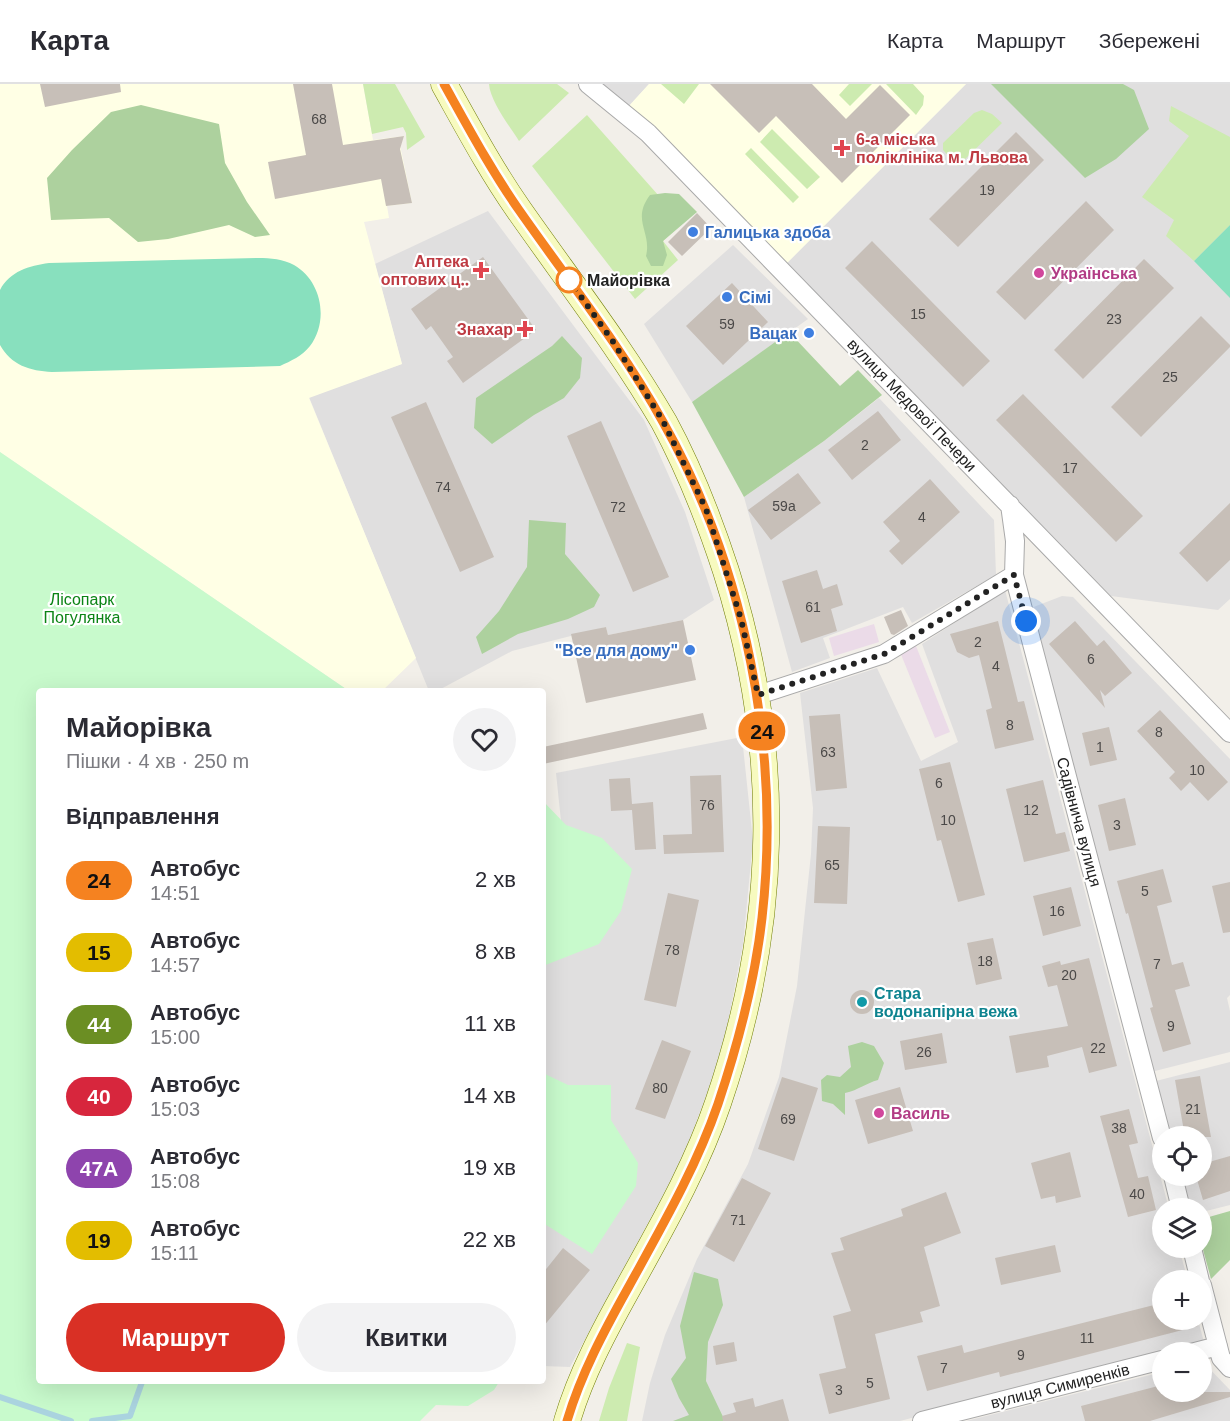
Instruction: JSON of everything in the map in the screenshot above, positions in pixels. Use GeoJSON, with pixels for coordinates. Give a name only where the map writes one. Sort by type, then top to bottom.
{"type":"FeatureCollection","features":[{"type":"Feature","properties":{"kind":"main road"},"geometry":{"type":"LineString","coordinates":[[444,84],[479,147],[517,207],[612,340],[663,421],[706,509],[741,619],[758,695],[765,774],[766,875],[762,920],[744,1014],[717,1107],[698,1152],[672,1208],[585,1370],[567,1421]]}},
{"type":"Feature","properties":{"kind":"street","name":"вулиця Медової Печери"},"geometry":{"type":"LineString","coordinates":[[588,84],[648,133],[1230,733]]}},
{"type":"Feature","properties":{"kind":"street","name":"Садівнича вулиця"},"geometry":{"type":"LineString","coordinates":[[1010,505],[1015,541],[1014,575],[1159,1126]]}},
{"type":"Feature","properties":{"kind":"street"},"geometry":{"type":"LineString","coordinates":[[758,695],[884,654],[1014,575]]}},
{"type":"Feature","properties":{"kind":"street"},"geometry":{"type":"LineString","coordinates":[[1212,1324],[1221,1359],[1230,1368]]}},
{"type":"Feature","properties":{"kind":"street"},"geometry":{"type":"LineString","coordinates":[[1212,1348],[1218,1346]]}},
{"type":"Feature","properties":{"kind":"street","name":"вулиця Симиренків"},"geometry":{"type":"LineString","coordinates":[[922,1421],[1152,1363]]}},
{"type":"Feature","properties":{"kind":"shaded area"},"geometry":{"type":"Polygon","coordinates":[[[0,84],[363,84],[373,140],[404,136],[400,145],[412,203],[387,206],[389,218],[364,222],[402,364],[309,398],[416,658],[385,688],[345,688],[0,452],[0,84]]]}},
{"type":"Feature","properties":{"kind":"shaded area"},"geometry":{"type":"Polygon","coordinates":[[[600,84],[649,84],[628,107],[600,84]]]}},
{"type":"Feature","properties":{"kind":"shaded area"},"geometry":{"type":"Polygon","coordinates":[[[649,84],[966,84],[787,263],[628,107],[649,84]]]}},
{"type":"Feature","properties":{"kind":"shaded area"},"geometry":{"type":"Polygon","coordinates":[[[966,84],[1230,84],[1230,599],[1218,610],[1111,596],[787,263],[966,84]]]}},
{"type":"Feature","properties":{"kind":"shaded area"},"geometry":{"type":"Polygon","coordinates":[[[488,211],[644,420],[685,512],[714,600],[683,620],[608,635],[606,627],[512,651],[443,688],[428,688],[309,397],[402,364],[375,264],[488,211]]]}},
{"type":"Feature","properties":{"kind":"shaded area"},"geometry":{"type":"Polygon","coordinates":[[[733,245],[808,319],[692,402],[644,324],[733,245]]]}},
{"type":"Feature","properties":{"kind":"shaded area"},"geometry":{"type":"Polygon","coordinates":[[[879,398],[994,520],[996,575],[912,623],[903,607],[823,638],[830,658],[792,672],[744,497],[824,441],[879,398]]]}},
{"type":"Feature","properties":{"kind":"shaded area"},"geometry":{"type":"Polygon","coordinates":[[[1005,590],[1152,1145],[1152,1186],[1163,1186],[1166,1198],[1152,1198],[1152,1258],[1182,1258],[1185,1270],[1152,1270],[1152,1330],[1201,1330],[1204,1342],[1152,1342],[1152,1356],[900,1421],[642,1421],[650,1383],[665,1335],[697,1259],[748,1164],[779,1077],[797,986],[811,854],[813,808],[800,693],[877,668],[921,761],[958,742],[922,644],[1005,590]]]}},
{"type":"Feature","properties":{"kind":"shaded area"},"geometry":{"type":"Polygon","coordinates":[[[1062,596],[1073,597],[1230,759],[1230,995],[1227,998],[1230,1011],[1230,1052],[1151,1072],[1031,608],[1062,596]]]}},
{"type":"Feature","properties":{"kind":"shaded area"},"geometry":{"type":"Polygon","coordinates":[[[874,624],[879,642],[834,656],[829,638],[874,624]]]}},
{"type":"Feature","properties":{"kind":"shaded area"},"geometry":{"type":"Polygon","coordinates":[[[916,646],[950,732],[935,738],[900,652],[916,646]]]}},
{"type":"Feature","properties":{"kind":"shaded area"},"geometry":{"type":"Polygon","coordinates":[[[742,737],[753,841],[743,944],[722,1054],[681,1162],[570,1367],[546,1366],[546,908],[567,879],[556,773],[742,737]]]}},
{"type":"Feature","properties":{"kind":"shaded area"},"geometry":{"type":"Polygon","coordinates":[[[1230,1062],[1230,1205],[1212,1210],[1212,1198],[1185,1198],[1182,1186],[1212,1186],[1212,1126],[1167,1126],[1156,1081],[1230,1062]]]}},
{"type":"Feature","properties":{"kind":"shaded area"},"geometry":{"type":"Polygon","coordinates":[[[1212,1371],[1230,1390],[1230,1421],[966,1421],[1152,1374],[1152,1402],[1212,1402],[1212,1371]]]}},
{"type":"Feature","properties":{"kind":"green space"},"geometry":{"type":"Polygon","coordinates":[[[363,84],[395,84],[425,137],[407,150],[406,133],[403,127],[372,134],[363,84]]]}},
{"type":"Feature","properties":{"kind":"green space"},"geometry":{"type":"Polygon","coordinates":[[[489,84],[557,84],[569,93],[519,141],[497,106],[489,84]]]}},
{"type":"Feature","properties":{"kind":"green space"},"geometry":{"type":"Polygon","coordinates":[[[661,84],[699,84],[684,104],[661,84]]]}},
{"type":"Feature","properties":{"kind":"green space"},"geometry":{"type":"Polygon","coordinates":[[[849,84],[872,84],[850,106],[839,95],[849,84]]]}},
{"type":"Feature","properties":{"kind":"green space"},"geometry":{"type":"Polygon","coordinates":[[[886,84],[913,84],[924,96],[923,105],[916,115],[886,84]]]}},
{"type":"Feature","properties":{"kind":"green space"},"geometry":{"type":"Polygon","coordinates":[[[991,84],[1123,84],[1134,90],[1149,129],[1116,159],[1085,178],[991,84]]]}},
{"type":"Feature","properties":{"kind":"green space"},"geometry":{"type":"Polygon","coordinates":[[[141,105],[219,124],[225,163],[247,202],[270,235],[255,237],[229,225],[168,239],[138,242],[109,218],[51,220],[47,178],[111,112],[141,105]]]}},
{"type":"Feature","properties":{"kind":"green space"},"geometry":{"type":"Polygon","coordinates":[[[1171,106],[1230,137],[1230,225],[1194,261],[1166,236],[1174,220],[1142,197],[1189,136],[1169,121],[1171,106]]]}},
{"type":"Feature","properties":{"kind":"green space"},"geometry":{"type":"Polygon","coordinates":[[[982,110],[992,114],[1002,123],[958,166],[943,150],[943,143],[974,113],[982,110]]]}},
{"type":"Feature","properties":{"kind":"green space"},"geometry":{"type":"Polygon","coordinates":[[[587,115],[683,223],[663,241],[678,260],[635,299],[532,166],[587,115]]]}},
{"type":"Feature","properties":{"kind":"green space"},"geometry":{"type":"Polygon","coordinates":[[[772,129],[820,177],[807,189],[760,142],[772,129]]]}},
{"type":"Feature","properties":{"kind":"green space"},"geometry":{"type":"Polygon","coordinates":[[[751,148],[799,197],[793,203],[745,154],[751,148]]]}},
{"type":"Feature","properties":{"kind":"green space"},"geometry":{"type":"Polygon","coordinates":[[[679,194],[697,212],[663,241],[667,255],[663,266],[651,266],[646,256],[642,212],[650,195],[679,194]]]}},
{"type":"Feature","properties":{"kind":"green space"},"geometry":{"type":"Polygon","coordinates":[[[1230,225],[1230,298],[1194,261],[1230,225]]]}},
{"type":"Feature","properties":{"kind":"green space"},"geometry":{"type":"Polygon","coordinates":[[[258,258],[286,261],[304,272],[311,281],[320,302],[319,325],[310,346],[300,355],[280,366],[52,372],[22,366],[10,358],[0,345],[0,290],[9,278],[27,268],[49,263],[258,258]]]}},
{"type":"Feature","properties":{"kind":"green space"},"geometry":{"type":"Polygon","coordinates":[[[789,332],[840,386],[858,370],[882,395],[824,441],[744,497],[692,402],[789,332]]]}},
{"type":"Feature","properties":{"kind":"green space"},"geometry":{"type":"Polygon","coordinates":[[[562,336],[582,358],[580,378],[564,398],[534,415],[492,444],[474,428],[476,398],[552,346],[562,336]]]}},
{"type":"Feature","properties":{"kind":"green space","name":"Лісопарк Погулянка"},"geometry":{"type":"Polygon","coordinates":[[[0,452],[345,688],[36,688],[36,1384],[498,1384],[494,1390],[468,1406],[436,1405],[420,1421],[0,1421],[0,452]]]}},
{"type":"Feature","properties":{"kind":"green space"},"geometry":{"type":"Polygon","coordinates":[[[529,520],[566,523],[565,554],[600,595],[594,607],[568,619],[518,634],[482,654],[476,637],[499,611],[527,567],[529,520]]]}},
{"type":"Feature","properties":{"kind":"green space"},"geometry":{"type":"Polygon","coordinates":[[[546,804],[566,825],[602,838],[632,869],[621,911],[599,944],[546,965],[546,804]]]}},
{"type":"Feature","properties":{"kind":"green space"},"geometry":{"type":"Polygon","coordinates":[[[862,1042],[874,1046],[884,1063],[878,1080],[845,1093],[845,1115],[833,1104],[822,1101],[821,1080],[827,1075],[840,1077],[851,1067],[848,1046],[862,1042]]]}},
{"type":"Feature","properties":{"kind":"green space"},"geometry":{"type":"Polygon","coordinates":[[[546,1074],[568,1085],[611,1085],[611,1120],[638,1163],[636,1186],[592,1254],[546,1225],[546,1074]]]}},
{"type":"Feature","properties":{"kind":"green space"},"geometry":{"type":"Polygon","coordinates":[[[1230,1211],[1230,1260],[1212,1278],[1212,1270],[1209,1270],[1205,1258],[1212,1258],[1212,1216],[1230,1211]]]}},
{"type":"Feature","properties":{"kind":"green space"},"geometry":{"type":"Polygon","coordinates":[[[694,1272],[718,1279],[723,1305],[708,1342],[706,1381],[725,1421],[673,1421],[689,1415],[671,1379],[686,1358],[680,1326],[694,1272]]]}},
{"type":"Feature","properties":{"kind":"green space"},"geometry":{"type":"Polygon","coordinates":[[[627,1343],[640,1347],[627,1421],[599,1421],[609,1388],[627,1343]]]}},
{"type":"Feature","properties":{"kind":"building"},"geometry":{"type":"Polygon","coordinates":[[[40,84],[120,84],[121,92],[45,107],[40,84]]]}},
{"type":"Feature","properties":{"kind":"building"},"geometry":{"type":"Polygon","coordinates":[[[293,84],[332,84],[343,145],[404,136],[400,149],[412,203],[386,206],[381,179],[275,199],[268,162],[306,155],[293,84]]]}},
{"type":"Feature","properties":{"kind":"building","name":"6-а міська поліклініка м. Львова"},"geometry":{"type":"Polygon","coordinates":[[[710,84],[812,84],[846,119],[880,85],[910,115],[842,183],[776,116],[759,133],[710,84]]]}},
{"type":"Feature","properties":{"kind":"building"},"geometry":{"type":"Polygon","coordinates":[[[1016,132],[1044,160],[958,247],[929,219],[1016,132]]]}},
{"type":"Feature","properties":{"kind":"building"},"geometry":{"type":"Polygon","coordinates":[[[1086,201],[1114,230],[1025,320],[996,292],[1086,201]]]}},
{"type":"Feature","properties":{"kind":"building","name":"Галицька здоба"},"geometry":{"type":"Polygon","coordinates":[[[697,213],[711,228],[682,256],[668,242],[697,213]]]}},
{"type":"Feature","properties":{"kind":"building"},"geometry":{"type":"Polygon","coordinates":[[[872,241],[990,361],[963,387],[845,268],[872,241]]]}},
{"type":"Feature","properties":{"kind":"building"},"geometry":{"type":"Polygon","coordinates":[[[483,257],[536,330],[463,383],[447,361],[453,357],[431,326],[426,330],[411,309],[483,257]]]}},
{"type":"Feature","properties":{"kind":"building"},"geometry":{"type":"Polygon","coordinates":[[[1144,259],[1174,288],[1083,379],[1054,350],[1144,259]]]}},
{"type":"Feature","properties":{"kind":"building"},"geometry":{"type":"Polygon","coordinates":[[[732,283],[768,322],[723,365],[686,326],[732,283]]]}},
{"type":"Feature","properties":{"kind":"building"},"geometry":{"type":"Polygon","coordinates":[[[1201,316],[1230,347],[1141,437],[1111,407],[1201,316]]]}},
{"type":"Feature","properties":{"kind":"building"},"geometry":{"type":"Polygon","coordinates":[[[1023,394],[1143,516],[1116,542],[996,420],[1023,394]]]}},
{"type":"Feature","properties":{"kind":"building"},"geometry":{"type":"Polygon","coordinates":[[[426,402],[494,557],[460,572],[391,417],[426,402]]]}},
{"type":"Feature","properties":{"kind":"building"},"geometry":{"type":"Polygon","coordinates":[[[878,411],[901,440],[852,480],[828,450],[878,411]]]}},
{"type":"Feature","properties":{"kind":"building"},"geometry":{"type":"Polygon","coordinates":[[[601,421],[669,577],[633,592],[567,436],[601,421]]]}},
{"type":"Feature","properties":{"kind":"building"},"geometry":{"type":"Polygon","coordinates":[[[798,473],[821,503],[771,540],[748,510],[798,473]]]}},
{"type":"Feature","properties":{"kind":"building"},"geometry":{"type":"Polygon","coordinates":[[[930,479],[960,512],[902,565],[889,551],[900,541],[883,522],[930,479]]]}},
{"type":"Feature","properties":{"kind":"building"},"geometry":{"type":"Polygon","coordinates":[[[1230,503],[1230,560],[1207,582],[1179,553],[1230,503]]]}},
{"type":"Feature","properties":{"kind":"building"},"geometry":{"type":"Polygon","coordinates":[[[817,570],[823,589],[837,584],[843,605],[831,609],[837,631],[801,643],[782,581],[817,570]]]}},
{"type":"Feature","properties":{"kind":"building"},"geometry":{"type":"Polygon","coordinates":[[[901,610],[908,626],[894,635],[891,634],[884,617],[901,610]]]}},
{"type":"Feature","properties":{"kind":"building"},"geometry":{"type":"Polygon","coordinates":[[[683,620],[696,680],[586,703],[571,634],[606,627],[608,635],[683,620]]]}},
{"type":"Feature","properties":{"kind":"building"},"geometry":{"type":"Polygon","coordinates":[[[998,621],[1018,702],[1024,701],[1034,740],[995,749],[986,710],[992,708],[979,655],[969,658],[957,652],[950,634],[998,621]]]}},
{"type":"Feature","properties":{"kind":"building"},"geometry":{"type":"Polygon","coordinates":[[[1075,621],[1097,646],[1104,640],[1132,673],[1105,696],[1100,690],[1105,708],[1049,644],[1075,621]]]}},
{"type":"Feature","properties":{"kind":"building"},"geometry":{"type":"Polygon","coordinates":[[[1160,710],[1228,782],[1208,801],[1190,782],[1181,791],[1169,778],[1175,772],[1137,731],[1160,710]]]}},
{"type":"Feature","properties":{"kind":"building"},"geometry":{"type":"Polygon","coordinates":[[[703,713],[707,729],[546,763],[546,746],[703,713]]]}},
{"type":"Feature","properties":{"kind":"building"},"geometry":{"type":"Polygon","coordinates":[[[840,714],[847,788],[816,791],[809,716],[840,714]]]}},
{"type":"Feature","properties":{"kind":"building"},"geometry":{"type":"Polygon","coordinates":[[[1109,727],[1117,760],[1090,766],[1082,733],[1109,727]]]}},
{"type":"Feature","properties":{"kind":"building"},"geometry":{"type":"Polygon","coordinates":[[[950,762],[985,895],[958,902],[941,840],[937,841],[919,769],[950,762]]]}},
{"type":"Feature","properties":{"kind":"building"},"geometry":{"type":"Polygon","coordinates":[[[721,775],[724,852],[664,854],[663,835],[692,834],[690,776],[721,775]]]}},
{"type":"Feature","properties":{"kind":"building"},"geometry":{"type":"Polygon","coordinates":[[[630,778],[632,804],[653,802],[656,849],[635,850],[632,810],[611,811],[609,779],[630,778]]]}},
{"type":"Feature","properties":{"kind":"building"},"geometry":{"type":"Polygon","coordinates":[[[1043,780],[1056,834],[1065,832],[1070,851],[1024,862],[1006,789],[1043,780]]]}},
{"type":"Feature","properties":{"kind":"building"},"geometry":{"type":"Polygon","coordinates":[[[1125,798],[1136,845],[1109,851],[1098,805],[1125,798]]]}},
{"type":"Feature","properties":{"kind":"building"},"geometry":{"type":"Polygon","coordinates":[[[818,826],[850,827],[847,904],[814,903],[818,826]]]}},
{"type":"Feature","properties":{"kind":"building"},"geometry":{"type":"Polygon","coordinates":[[[1163,869],[1172,902],[1157,906],[1172,965],[1183,962],[1190,986],[1175,990],[1191,1044],[1163,1052],[1150,1008],[1153,1007],[1128,913],[1126,914],[1117,881],[1163,869]]]}},
{"type":"Feature","properties":{"kind":"building"},"geometry":{"type":"Polygon","coordinates":[[[1230,882],[1230,932],[1223,933],[1212,886],[1230,882]]]}},
{"type":"Feature","properties":{"kind":"building"},"geometry":{"type":"Polygon","coordinates":[[[1071,887],[1081,926],[1043,936],[1033,896],[1071,887]]]}},
{"type":"Feature","properties":{"kind":"building"},"geometry":{"type":"Polygon","coordinates":[[[668,893],[699,900],[676,1007],[644,1000],[668,893]]]}},
{"type":"Feature","properties":{"kind":"building"},"geometry":{"type":"Polygon","coordinates":[[[993,938],[1002,979],[976,985],[967,943],[993,938]]]}},
{"type":"Feature","properties":{"kind":"building"},"geometry":{"type":"Polygon","coordinates":[[[1089,958],[1117,1066],[1089,1073],[1082,1047],[1047,1056],[1049,1067],[1016,1073],[1009,1036],[1068,1026],[1057,985],[1048,987],[1042,966],[1060,961],[1061,965],[1089,958]]]}},
{"type":"Feature","properties":{"kind":"building","name":"Стара водонапірна вежа"},"geometry":{"type":"Polygon","coordinates":[[[862,990],[871,993],[874,1002],[871,1011],[862,1014],[853,1011],[850,1002],[853,993],[862,990]]]}},
{"type":"Feature","properties":{"kind":"building"},"geometry":{"type":"Polygon","coordinates":[[[942,1033],[947,1063],[905,1070],[900,1041],[942,1033]]]}},
{"type":"Feature","properties":{"kind":"building"},"geometry":{"type":"Polygon","coordinates":[[[662,1040],[691,1051],[665,1119],[635,1109],[662,1040]]]}},
{"type":"Feature","properties":{"kind":"building"},"geometry":{"type":"Polygon","coordinates":[[[1200,1076],[1209,1126],[1183,1126],[1175,1080],[1200,1076]]]}},
{"type":"Feature","properties":{"kind":"building"},"geometry":{"type":"Polygon","coordinates":[[[782,1077],[818,1088],[794,1161],[758,1149],[782,1077]]]}},
{"type":"Feature","properties":{"kind":"building"},"geometry":{"type":"Polygon","coordinates":[[[900,1087],[913,1131],[868,1144],[855,1100],[900,1087]]]}},
{"type":"Feature","properties":{"kind":"building"},"geometry":{"type":"Polygon","coordinates":[[[1129,1109],[1138,1143],[1129,1145],[1138,1178],[1148,1176],[1153,1198],[1152,1211],[1128,1217],[1100,1116],[1129,1109]]]}},
{"type":"Feature","properties":{"kind":"building"},"geometry":{"type":"Polygon","coordinates":[[[1070,1152],[1081,1197],[1056,1203],[1055,1196],[1041,1199],[1031,1163],[1070,1152]]]}},
{"type":"Feature","properties":{"kind":"building"},"geometry":{"type":"Polygon","coordinates":[[[1230,1156],[1230,1191],[1202,1198],[1199,1186],[1212,1186],[1212,1161],[1230,1156]]]}},
{"type":"Feature","properties":{"kind":"building"},"geometry":{"type":"Polygon","coordinates":[[[742,1178],[771,1193],[734,1262],[705,1246],[742,1178]]]}},
{"type":"Feature","properties":{"kind":"building"},"geometry":{"type":"Polygon","coordinates":[[[946,1192],[961,1233],[924,1247],[940,1306],[920,1312],[923,1322],[875,1334],[890,1399],[829,1414],[819,1374],[846,1368],[833,1316],[851,1311],[831,1253],[844,1250],[840,1238],[903,1216],[901,1209],[946,1192]]]}},
{"type":"Feature","properties":{"kind":"building"},"geometry":{"type":"Polygon","coordinates":[[[1055,1245],[1061,1272],[1001,1285],[995,1258],[1055,1245]]]}},
{"type":"Feature","properties":{"kind":"building"},"geometry":{"type":"Polygon","coordinates":[[[563,1248],[590,1270],[546,1323],[546,1269],[563,1248]]]}},
{"type":"Feature","properties":{"kind":"building"},"geometry":{"type":"Polygon","coordinates":[[[1152,1306],[1152,1330],[1182,1330],[1000,1377],[999,1372],[927,1391],[917,1356],[962,1345],[964,1353],[1152,1306]]]}},
{"type":"Feature","properties":{"kind":"building"},"geometry":{"type":"Polygon","coordinates":[[[734,1342],[737,1361],[716,1365],[713,1346],[734,1342]]]}},
{"type":"Feature","properties":{"kind":"building"},"geometry":{"type":"Polygon","coordinates":[[[1152,1388],[1152,1402],[1212,1402],[1212,1392],[1230,1392],[1230,1397],[1150,1421],[1085,1421],[1081,1406],[1152,1388]]]}},
{"type":"Feature","properties":{"kind":"building"},"geometry":{"type":"Polygon","coordinates":[[[753,1398],[755,1407],[783,1399],[789,1421],[723,1421],[722,1416],[736,1412],[733,1403],[753,1398]]]}},
{"type":"Feature","properties":{"kind":"waterway"},"geometry":{"type":"LineString","coordinates":[[92,1421],[130,1416],[141,1384]]}},
{"type":"Feature","properties":{"kind":"waterway"},"geometry":{"type":"LineString","coordinates":[[0,1397],[71,1421]]}},
{"type":"Feature","properties":{"kind":"bus line","name":"24"},"geometry":{"type":"LineString","coordinates":[[444,84],[479,147],[517,207],[612,340],[663,421],[683,460],[706,509],[741,619],[758,695],[762,736],[767,826],[762,920],[755,965],[731,1062],[717,1107],[692,1166],[585,1370],[567,1421]]}},
{"type":"Feature","properties":{"kind":"place","name":"6-а міська поліклініка м. Львова"},"geometry":{"type":"Point","coordinates":[842,148]}},
{"type":"Feature","properties":{"kind":"place","name":"Галицька здоба"},"geometry":{"type":"Point","coordinates":[693,232]}},
{"type":"Feature","properties":{"kind":"place","name":"Аптека оптових ц‥"},"geometry":{"type":"Point","coordinates":[481,270]}},
{"type":"Feature","properties":{"kind":"place","name":"Українська"},"geometry":{"type":"Point","coordinates":[1039,273]}},
{"type":"Feature","properties":{"kind":"place","name":"Майорівка"},"geometry":{"type":"Point","coordinates":[569,280]}},
{"type":"Feature","properties":{"kind":"place","name":"Сімі"},"geometry":{"type":"Point","coordinates":[727,297]}},
{"type":"Feature","properties":{"kind":"place","name":"Знахар"},"geometry":{"type":"Point","coordinates":[525,329]}},
{"type":"Feature","properties":{"kind":"place","name":"Вацак"},"geometry":{"type":"Point","coordinates":[809,333]}},
{"type":"Feature","properties":{"kind":"place","name":"\"Все для дому\""},"geometry":{"type":"Point","coordinates":[690,650]}},
{"type":"Feature","properties":{"kind":"place","name":"Стара водонапірна вежа"},"geometry":{"type":"Point","coordinates":[862,1002]}},
{"type":"Feature","properties":{"kind":"place","name":"Василь"},"geometry":{"type":"Point","coordinates":[879,1113]}},
{"type":"Feature","properties":{"kind":"route"},"geometry":{"type":"LineString","coordinates":[[569,280],[612,340],[663,421],[706,509],[741,619],[758,695],[884,654],[1014,575],[1026,621]]}}]}
